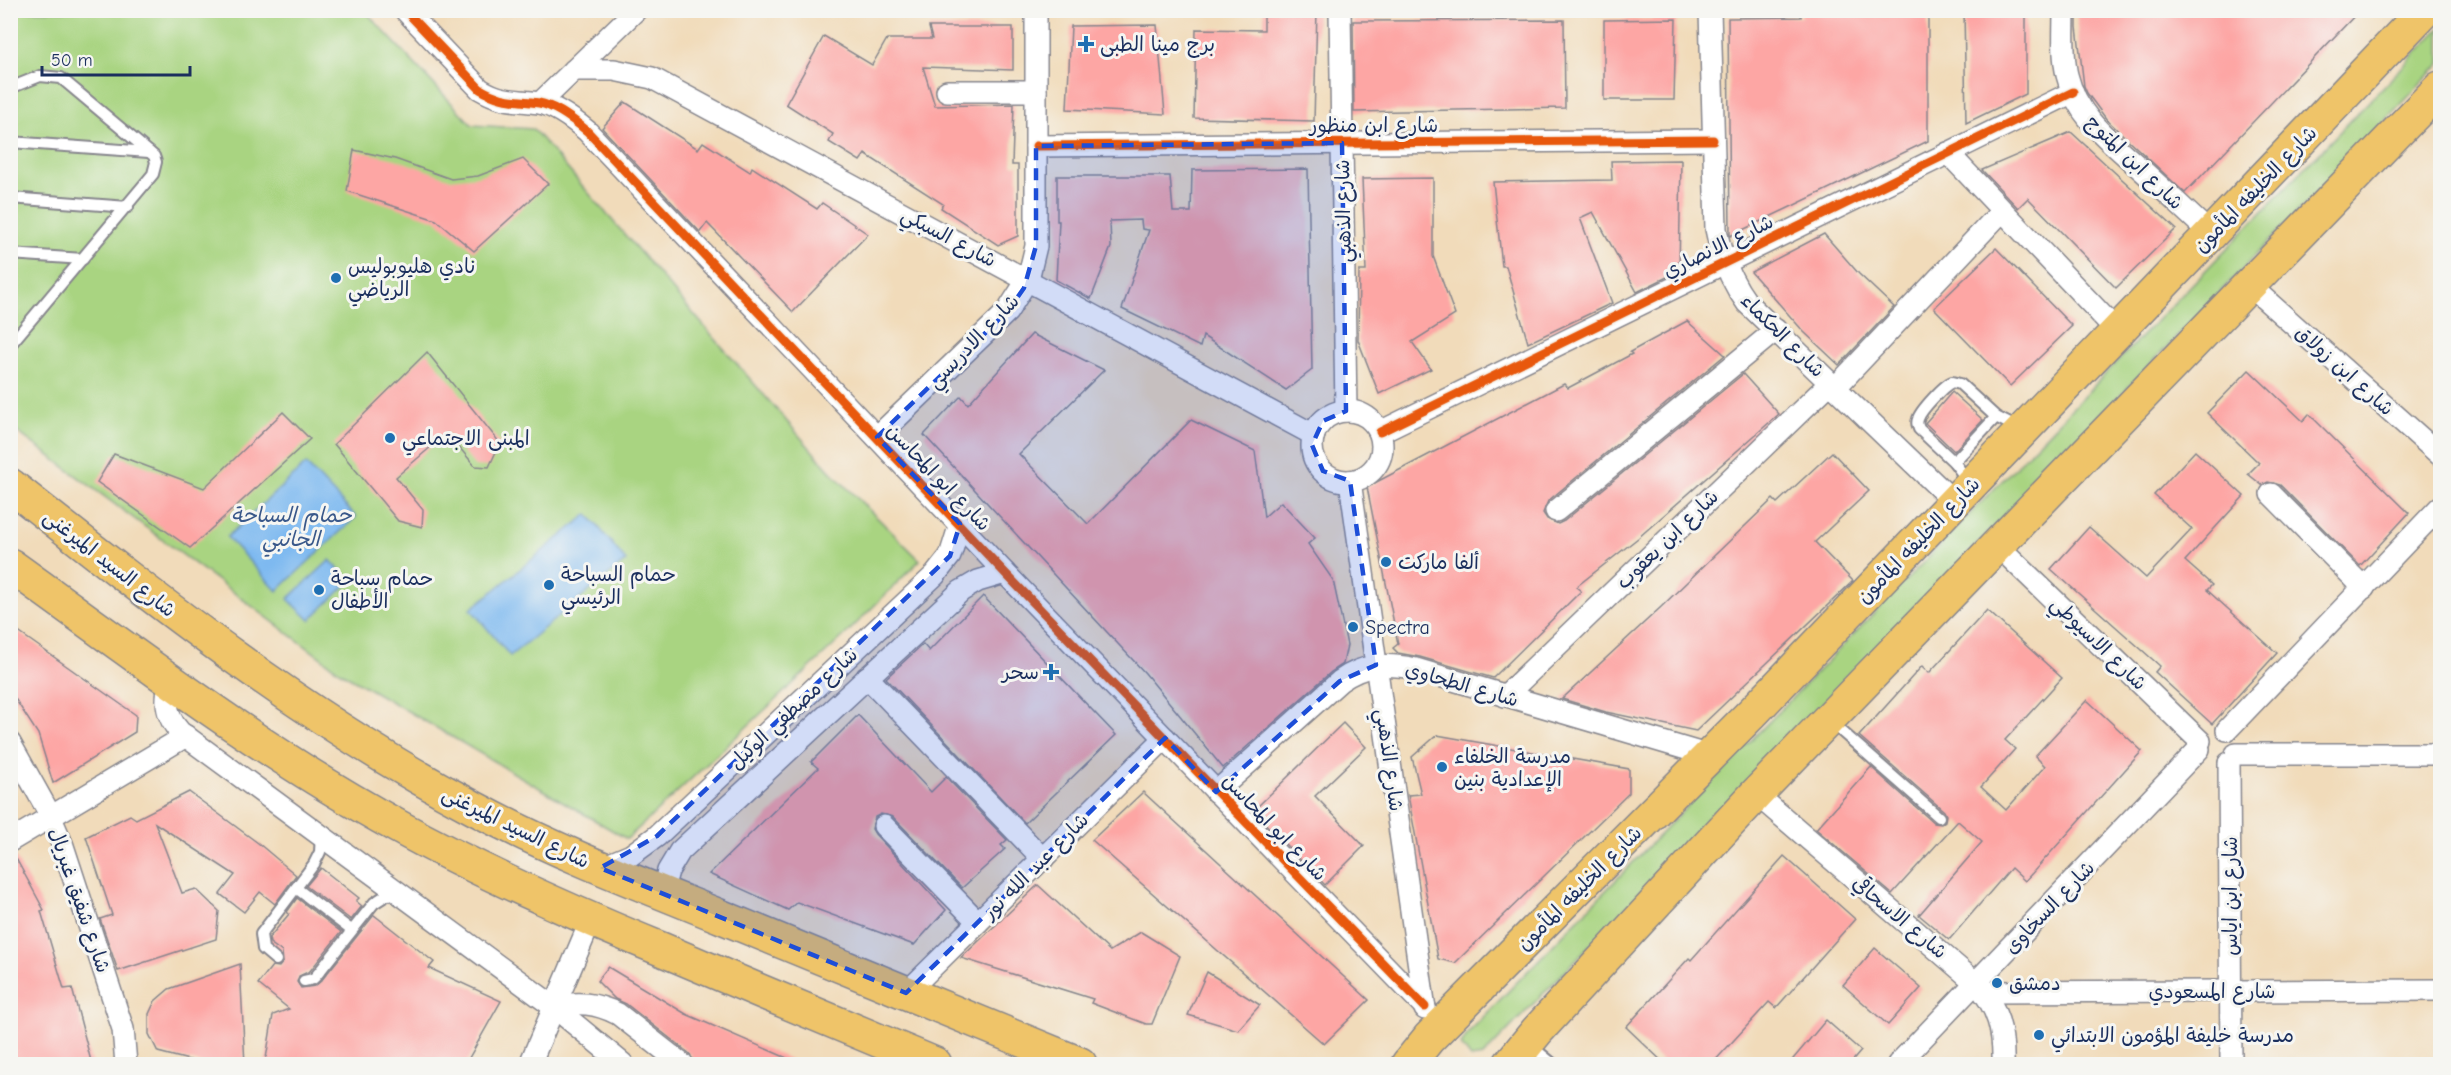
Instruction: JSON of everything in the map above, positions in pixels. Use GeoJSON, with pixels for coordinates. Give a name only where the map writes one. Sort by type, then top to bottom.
{"type":"FeatureCollection","features":[{"type":"Feature","properties":{"kind":"main road","name":"شارع الخليفه المأمون"},"geometry":{"type":"LineString","coordinates":[[1413,1051],[1710,756],[1959,484],[2010,423],[2118,332],[2425,10]]}},
{"type":"Feature","properties":{"kind":"main road"},"geometry":{"type":"LineString","coordinates":[[1487,1065],[1507,1049],[1525,1046],[1756,794],[2440,88]]}},
{"type":"Feature","properties":{"kind":"main road","name":"شارع السيد الميرغنى"},"geometry":{"type":"LineString","coordinates":[[10,485],[232,656],[402,768],[473,808],[600,868],[1080,1065]]}},
{"type":"Feature","properties":{"kind":"main road"},"geometry":{"type":"LineString","coordinates":[[14,572],[170,683],[299,769],[377,815],[477,868],[591,920],[935,1065]]}},
{"type":"Feature","properties":{"kind":"street","name":"شارع ابو المحاسن"},"geometry":{"type":"LineString","coordinates":[[405,10],[480,89],[510,101],[540,103],[573,119],[587,131],[1005,573],[1216,792],[1413,1051]]}},
{"type":"Feature","properties":{"kind":"street"},"geometry":{"type":"LineString","coordinates":[[540,103],[636,10]]}},
{"type":"Feature","properties":{"kind":"street","name":"شارع الادريسي"},"geometry":{"type":"LineString","coordinates":[[877,437],[1007,312],[1028,279],[1036,246],[1036,10]]}},
{"type":"Feature","properties":{"kind":"street","name":"شارع الذهبي"},"geometry":{"type":"LineString","coordinates":[[1340,10],[1346,411]]}},
{"type":"Feature","properties":{"kind":"street","name":"شارع الحكماء"},"geometry":{"type":"LineString","coordinates":[[1710,10],[1716,229],[1724,263],[1738,291],[1833,385],[1959,484]]}},
{"type":"Feature","properties":{"kind":"street","name":"شارع ابن المتوج"},"geometry":{"type":"LineString","coordinates":[[2064,10],[2064,59],[2073,92],[2094,127],[2211,234]]}},
{"type":"Feature","properties":{"kind":"street","name":"شارع السبكي"},"geometry":{"type":"LineString","coordinates":[[574,70],[614,70],[652,78],[1314,435]]}},
{"type":"Feature","properties":{"kind":"street"},"geometry":{"type":"LineString","coordinates":[[947,91],[1036,91]]}},
{"type":"Feature","properties":{"kind":"street","name":"شارع الانصاري"},"geometry":{"type":"LineString","coordinates":[[1380,432],[2073,92]]}},
{"type":"Feature","properties":{"kind":"street","name":"شارع ابن منظور"},"geometry":{"type":"LineString","coordinates":[[1036,146],[1713,140]]}},
{"type":"Feature","properties":{"kind":"street"},"geometry":{"type":"LineString","coordinates":[[1948,153],[2118,332]]}},
{"type":"Feature","properties":{"kind":"street","name":"شارع ابن يعقوب"},"geometry":{"type":"LineString","coordinates":[[1505,696],[1833,385],[2002,211]]}},
{"type":"Feature","properties":{"kind":"street","name":"شارع ابن زولاق"},"geometry":{"type":"LineString","coordinates":[[2250,286],[2440,455]]}},
{"type":"Feature","properties":{"kind":"street"},"geometry":{"type":"LineString","coordinates":[[1556,511],[1776,330]]}},
{"type":"Feature","properties":{"kind":"street"},"geometry":{"type":"LineString","coordinates":[[1346,411],[1354,412],[1370,419],[1380,432],[1382,451],[1375,468],[1368,475],[1350,481],[1330,477],[1317,464],[1312,444],[1314,435],[1323,421],[1330,416],[1346,411]]}},
{"type":"Feature","properties":{"kind":"street","name":"شارع الذهبي"},"geometry":{"type":"LineString","coordinates":[[1350,481],[1376,665],[1413,1051]]}},
{"type":"Feature","properties":{"kind":"street"},"geometry":{"type":"LineString","coordinates":[[2271,494],[2364,588]]}},
{"type":"Feature","properties":{"kind":"street"},"geometry":{"type":"LineString","coordinates":[[2227,730],[2440,507]]}},
{"type":"Feature","properties":{"kind":"street","name":"شارع مصطفي الوكيل"},"geometry":{"type":"LineString","coordinates":[[600,868],[630,855],[657,836],[935,575],[950,556],[960,524]]}},
{"type":"Feature","properties":{"kind":"street","name":"شارع الاسيوطي"},"geometry":{"type":"LineString","coordinates":[[1997,545],[2200,745]]}},
{"type":"Feature","properties":{"kind":"street","name":"شارع مصطفي الوكيل"},"geometry":{"type":"LineString","coordinates":[[662,893],[668,871],[680,851],[961,591],[978,581],[1005,573]]}},
{"type":"Feature","properties":{"kind":"street","name":"شارع الطحاوي"},"geometry":{"type":"LineString","coordinates":[[1216,792],[1340,681],[1357,671],[1376,665],[1416,669],[1710,756]]}},
{"type":"Feature","properties":{"kind":"street"},"geometry":{"type":"LineString","coordinates":[[867,677],[1043,859]]}},
{"type":"Feature","properties":{"kind":"street"},"geometry":{"type":"LineString","coordinates":[[170,683],[167,702],[169,715],[176,727],[186,736],[554,1007],[623,1065]]}},
{"type":"Feature","properties":{"kind":"street"},"geometry":{"type":"LineString","coordinates":[[2233,759],[2236,740],[2227,730],[2214,728],[2208,731],[2200,745],[2201,755],[2210,765],[2223,766],[2233,759],[2440,754]]}},
{"type":"Feature","properties":{"kind":"street"},"geometry":{"type":"LineString","coordinates":[[10,841],[186,736]]}},
{"type":"Feature","properties":{"kind":"street","name":"شارع عبد الله نور"},"geometry":{"type":"LineString","coordinates":[[906,993],[1165,738]]}},
{"type":"Feature","properties":{"kind":"street","name":"شارع شفيق غبريال"},"geometry":{"type":"LineString","coordinates":[[10,743],[51,817],[63,846],[123,1029],[126,1065]]}},
{"type":"Feature","properties":{"kind":"street","name":"شارع السخاوى"},"geometry":{"type":"LineString","coordinates":[[1899,1065],[1980,988],[2200,745]]}},
{"type":"Feature","properties":{"kind":"street","name":"شارع ابن اياس"},"geometry":{"type":"LineString","coordinates":[[2231,1065],[2233,759]]}},
{"type":"Feature","properties":{"kind":"street","name":"شارع الاسحاقي"},"geometry":{"type":"LineString","coordinates":[[1756,794],[1980,988],[1999,1020],[2003,1065]]}},
{"type":"Feature","properties":{"kind":"street"},"geometry":{"type":"LineString","coordinates":[[884,826],[978,922]]}},
{"type":"Feature","properties":{"kind":"street"},"geometry":{"type":"LineString","coordinates":[[530,1065],[591,920]]}},
{"type":"Feature","properties":{"kind":"street","name":"شارع المسعودي"},"geometry":{"type":"LineString","coordinates":[[1980,988],[2230,991],[2440,990]]}},
{"type":"Feature","properties":{"kind":"street"},"geometry":{"type":"LineString","coordinates":[[554,1007],[581,1003],[595,1005],[618,1014],[682,1065]]}},
{"type":"Feature","properties":{"kind":"street"},"geometry":{"type":"LineString","coordinates":[[604,1048],[626,1021]]}},
{"type":"Feature","properties":{"kind":"lane"},"geometry":{"type":"LineString","coordinates":[[10,88],[40,76],[61,78],[154,156],[156,162],[153,174],[128,207],[10,345]]}},
{"type":"Feature","properties":{"kind":"lane"},"geometry":{"type":"LineString","coordinates":[[10,142],[149,152]]}},
{"type":"Feature","properties":{"kind":"lane"},"geometry":{"type":"LineString","coordinates":[[10,198],[128,207]]}},
{"type":"Feature","properties":{"kind":"lane"},"geometry":{"type":"LineString","coordinates":[[10,254],[83,259]]}},
{"type":"Feature","properties":{"kind":"lane"},"geometry":{"type":"LineString","coordinates":[[1959,484],[1919,429],[1917,425],[1920,415],[1952,382],[1960,384],[2010,423]]}},
{"type":"Feature","properties":{"kind":"lane"},"geometry":{"type":"LineString","coordinates":[[1828,720],[1939,817]]}},
{"type":"Feature","properties":{"kind":"lane"},"geometry":{"type":"LineString","coordinates":[[276,960],[263,949],[261,934],[317,861],[321,848],[321,834]]}},
{"type":"Feature","properties":{"kind":"lane"},"geometry":{"type":"LineString","coordinates":[[296,888],[351,930]]}},
{"type":"Feature","properties":{"kind":"lane"},"geometry":{"type":"LineString","coordinates":[[304,981],[313,980],[351,930],[378,900],[398,892]]}},
{"type":"Feature","properties":{"kind":"lane"},"geometry":{"type":"LineString","coordinates":[[1525,1046],[1553,1065]]}},
{"type":"Feature","properties":{"kind":"highlighted area"},"geometry":{"type":"Polygon","coordinates":[[[1342,143],[1346,411],[1323,421],[1312,445],[1323,471],[1350,481],[1376,665],[1340,681],[1216,792],[1165,738],[906,993],[600,868],[657,836],[950,556],[960,524],[877,437],[1007,312],[1024,288],[1036,246],[1036,146],[1342,143]]]}},
{"type":"Feature","properties":{"kind":"green space","name":"نادي هليوبوليس الرياضي"},"geometry":{"type":"Polygon","coordinates":[[[10,11],[365,11],[472,125],[533,129],[829,470],[920,560],[847,633],[627,839],[339,671],[11,427],[10,11]]]}},
{"type":"Feature","properties":{"kind":"green space"},"geometry":{"type":"Polygon","coordinates":[[[2440,28],[2440,64],[1483,1056],[1471,1058],[1461,1045],[1468,1033],[2440,28]]]}},
{"type":"Feature","properties":{"kind":"water","name":"حمام السباحة الجانبي"},"geometry":{"type":"Polygon","coordinates":[[[306,464],[356,517],[277,591],[227,537],[306,464]]]}},
{"type":"Feature","properties":{"kind":"water","name":"حمام السباحة الرئيسي"},"geometry":{"type":"Polygon","coordinates":[[[588,514],[626,561],[510,656],[471,609],[588,514]]]}},
{"type":"Feature","properties":{"kind":"water","name":"حمام سباحة الأطفال"},"geometry":{"type":"Polygon","coordinates":[[[330,560],[350,581],[310,620],[288,599],[330,560]]]}},
{"type":"Feature","properties":{"kind":"building"},"geometry":{"type":"Polygon","coordinates":[[[1264,10],[1317,10],[1314,121],[1194,118],[1196,29],[1264,30],[1264,10]]]}},
{"type":"Feature","properties":{"kind":"building"},"geometry":{"type":"Polygon","coordinates":[[[1801,10],[1928,10],[1928,141],[1730,236],[1728,18],[1801,17],[1801,10]]]}},
{"type":"Feature","properties":{"kind":"building"},"geometry":{"type":"Polygon","coordinates":[[[1964,10],[2026,10],[2026,94],[1966,123],[1964,10]]]}},
{"type":"Feature","properties":{"kind":"building"},"geometry":{"type":"Polygon","coordinates":[[[2077,10],[2360,10],[2185,193],[2107,120],[2087,93],[2084,86],[2077,10]]]}},
{"type":"Feature","properties":{"kind":"building"},"geometry":{"type":"Polygon","coordinates":[[[1676,19],[1674,100],[1604,100],[1604,20],[1676,19]]]}},
{"type":"Feature","properties":{"kind":"building"},"geometry":{"type":"Polygon","coordinates":[[[1564,20],[1565,108],[1354,112],[1353,21],[1564,20]]]}},
{"type":"Feature","properties":{"kind":"building"},"geometry":{"type":"Polygon","coordinates":[[[1157,25],[1165,114],[1067,109],[1071,26],[1157,25]]]}},
{"type":"Feature","properties":{"kind":"building"},"geometry":{"type":"Polygon","coordinates":[[[929,27],[1013,27],[1013,70],[923,67],[935,106],[1014,104],[1012,165],[1018,165],[1018,236],[998,245],[941,208],[943,204],[865,154],[860,161],[829,142],[833,134],[786,104],[824,36],[872,65],[887,39],[932,39],[929,27]]]}},
{"type":"Feature","properties":{"kind":"building"},"geometry":{"type":"Polygon","coordinates":[[[625,102],[698,149],[703,142],[750,172],[752,167],[817,209],[822,203],[868,234],[793,312],[707,223],[700,232],[602,128],[625,102]]]}},
{"type":"Feature","properties":{"kind":"building"},"geometry":{"type":"Polygon","coordinates":[[[2071,132],[2176,229],[2116,288],[2028,198],[2018,208],[1982,170],[2071,132]]]}},
{"type":"Feature","properties":{"kind":"building"},"geometry":{"type":"Polygon","coordinates":[[[354,150],[395,159],[451,179],[478,176],[523,159],[548,184],[474,251],[436,220],[347,191],[354,150]]]}},
{"type":"Feature","properties":{"kind":"building"},"geometry":{"type":"Polygon","coordinates":[[[1681,160],[1679,271],[1637,292],[1593,212],[1580,218],[1612,303],[1528,343],[1506,266],[1502,266],[1493,182],[1612,180],[1611,161],[1681,160]]]}},
{"type":"Feature","properties":{"kind":"building"},"geometry":{"type":"Polygon","coordinates":[[[1308,169],[1312,370],[1286,390],[1203,336],[1200,347],[1122,309],[1149,230],[1142,229],[1141,220],[1110,221],[1111,247],[1091,299],[1056,280],[1059,221],[1057,221],[1057,176],[1170,176],[1173,212],[1191,212],[1192,170],[1308,169]]]}},
{"type":"Feature","properties":{"kind":"building"},"geometry":{"type":"Polygon","coordinates":[[[1433,178],[1433,256],[1455,315],[1412,342],[1431,369],[1379,394],[1358,340],[1359,271],[1366,271],[1362,179],[1433,178]]]}},
{"type":"Feature","properties":{"kind":"building"},"geometry":{"type":"Polygon","coordinates":[[[1824,234],[1859,274],[1894,307],[1839,365],[1804,332],[1751,272],[1824,234]]]}},
{"type":"Feature","properties":{"kind":"building"},"geometry":{"type":"Polygon","coordinates":[[[1996,248],[2072,326],[2010,386],[1934,308],[1996,248]]]}},
{"type":"Feature","properties":{"kind":"building"},"geometry":{"type":"Polygon","coordinates":[[[1687,321],[1725,355],[1548,501],[1543,513],[1547,519],[1558,524],[1564,521],[1743,374],[1779,414],[1638,538],[1576,587],[1581,591],[1493,678],[1398,653],[1393,648],[1398,644],[1367,487],[1564,384],[1568,388],[1687,321]]]}},
{"type":"Feature","properties":{"kind":"building"},"geometry":{"type":"Polygon","coordinates":[[[1032,334],[1104,370],[1019,454],[1088,524],[1191,420],[1255,451],[1264,517],[1281,502],[1315,538],[1308,544],[1333,580],[1347,645],[1343,664],[1331,672],[1223,768],[1145,673],[924,435],[961,396],[968,404],[1032,334]]]}},
{"type":"Feature","properties":{"kind":"building","name":"المبنى الاجتماعي"},"geometry":{"type":"Polygon","coordinates":[[[427,352],[500,443],[489,467],[475,466],[447,433],[396,477],[423,510],[422,527],[398,521],[334,444],[427,352]]]}},
{"type":"Feature","properties":{"kind":"building"},"geometry":{"type":"Polygon","coordinates":[[[2249,370],[2303,421],[2309,414],[2409,513],[2360,566],[2280,485],[2268,482],[2262,485],[2248,474],[2259,463],[2207,413],[2249,370]]]}},
{"type":"Feature","properties":{"kind":"building"},"geometry":{"type":"Polygon","coordinates":[[[1952,392],[1983,420],[1954,451],[1925,423],[1952,392]]]}},
{"type":"Feature","properties":{"kind":"building"},"geometry":{"type":"Polygon","coordinates":[[[283,412],[310,439],[190,548],[97,482],[114,454],[204,488],[283,412]]]}},
{"type":"Feature","properties":{"kind":"building"},"geometry":{"type":"Polygon","coordinates":[[[2195,451],[2244,496],[2185,561],[2212,585],[2207,590],[2277,653],[2212,724],[2155,672],[2160,666],[2051,569],[2089,527],[2146,578],[2192,529],[2154,495],[2195,451]]]}},
{"type":"Feature","properties":{"kind":"building"},"geometry":{"type":"Polygon","coordinates":[[[1832,452],[1869,491],[1815,542],[1853,581],[1696,731],[1606,712],[1562,699],[1773,499],[1777,503],[1832,452]]]}},
{"type":"Feature","properties":{"kind":"building"},"geometry":{"type":"Polygon","coordinates":[[[983,596],[1116,735],[1025,823],[886,678],[923,644],[929,651],[983,596]]]}},
{"type":"Feature","properties":{"kind":"building"},"geometry":{"type":"Polygon","coordinates":[[[1987,610],[2062,678],[2005,740],[2015,749],[1981,787],[2006,810],[2045,766],[2035,756],[2087,700],[2142,751],[2025,881],[2011,868],[1949,940],[1919,915],[1982,842],[1958,821],[1892,894],[1816,829],[1871,767],[1934,823],[1941,824],[1945,821],[1944,811],[1859,736],[1922,666],[1929,673],[1987,610]]]}},
{"type":"Feature","properties":{"kind":"building"},"geometry":{"type":"Polygon","coordinates":[[[10,626],[136,715],[135,732],[53,783],[38,734],[10,691],[10,626]]]}},
{"type":"Feature","properties":{"kind":"building"},"geometry":{"type":"Polygon","coordinates":[[[858,715],[931,792],[946,777],[1007,840],[1001,845],[1005,849],[962,888],[893,817],[881,814],[875,817],[872,829],[875,834],[946,910],[914,945],[797,902],[788,910],[709,874],[818,768],[811,762],[858,715]]]}},
{"type":"Feature","properties":{"kind":"building"},"geometry":{"type":"Polygon","coordinates":[[[1343,723],[1366,747],[1315,796],[1364,846],[1325,885],[1253,811],[1343,723]]]}},
{"type":"Feature","properties":{"kind":"building","name":"مدرسة الخلفاء الإعدادية بنين"},"geometry":{"type":"Polygon","coordinates":[[[1437,735],[1629,769],[1629,793],[1455,963],[1438,959],[1408,795],[1421,794],[1412,757],[1437,735]]]}},
{"type":"Feature","properties":{"kind":"building"},"geometry":{"type":"Polygon","coordinates":[[[189,792],[258,843],[296,875],[275,904],[260,892],[244,912],[220,894],[235,875],[155,823],[182,893],[196,889],[219,911],[216,939],[118,971],[100,919],[112,915],[86,837],[130,815],[136,819],[189,792]]]}},
{"type":"Feature","properties":{"kind":"building"},"geometry":{"type":"Polygon","coordinates":[[[1143,792],[1369,1000],[1324,1044],[1092,840],[1143,792]]]}},
{"type":"Feature","properties":{"kind":"building"},"geometry":{"type":"Polygon","coordinates":[[[13,853],[44,910],[41,911],[64,989],[72,988],[92,1065],[10,1065],[10,854],[13,853]]]}},
{"type":"Feature","properties":{"kind":"building"},"geometry":{"type":"Polygon","coordinates":[[[1784,856],[1855,919],[1776,1008],[1769,1002],[1711,1065],[1666,1065],[1626,1027],[1689,958],[1691,960],[1784,856]]]}},
{"type":"Feature","properties":{"kind":"building"},"geometry":{"type":"Polygon","coordinates":[[[321,868],[359,898],[356,901],[362,906],[351,920],[306,886],[321,868]]]}},
{"type":"Feature","properties":{"kind":"building"},"geometry":{"type":"Polygon","coordinates":[[[1038,885],[1110,951],[1141,932],[1180,956],[1152,1024],[1146,1024],[1091,1003],[1093,999],[961,958],[1038,885]]]}},
{"type":"Feature","properties":{"kind":"building"},"geometry":{"type":"Polygon","coordinates":[[[297,898],[341,932],[310,971],[299,976],[297,982],[301,988],[315,986],[321,981],[374,915],[434,962],[429,968],[501,1001],[465,1065],[265,1065],[273,1015],[289,1009],[258,984],[272,966],[279,967],[283,962],[282,952],[270,943],[269,938],[289,914],[287,912],[297,898]]]}},
{"type":"Feature","properties":{"kind":"building"},"geometry":{"type":"Polygon","coordinates":[[[1875,948],[1921,988],[1888,1025],[1843,985],[1875,948]]]}},
{"type":"Feature","properties":{"kind":"building"},"geometry":{"type":"Polygon","coordinates":[[[240,964],[245,1065],[208,1065],[158,1052],[149,1034],[149,1014],[155,1001],[169,989],[240,964]]]}},
{"type":"Feature","properties":{"kind":"building"},"geometry":{"type":"Polygon","coordinates":[[[608,967],[686,1014],[803,1065],[695,1065],[690,1054],[626,1004],[615,999],[597,981],[608,967]]]}},
{"type":"Feature","properties":{"kind":"building"},"geometry":{"type":"Polygon","coordinates":[[[1207,972],[1260,1005],[1238,1030],[1188,1015],[1207,972]]]}},
{"type":"Feature","properties":{"kind":"building"},"geometry":{"type":"Polygon","coordinates":[[[1826,1020],[1861,1051],[1849,1065],[1788,1065],[1826,1020]]]}},
{"type":"Feature","properties":{"kind":"cycle path"},"geometry":{"type":"LineString","coordinates":[[405,10],[480,89],[503,99],[539,103],[552,107],[587,131],[1005,573],[1425,1007]]}},
{"type":"Feature","properties":{"kind":"cycle path"},"geometry":{"type":"LineString","coordinates":[[1380,432],[2073,92]]}},
{"type":"Feature","properties":{"kind":"cycle path"},"geometry":{"type":"LineString","coordinates":[[1036,146],[1713,140]]}},
{"type":"Feature","properties":{"kind":"place","name":"برج مينا الطبى"},"geometry":{"type":"Point","coordinates":[1086,44]}},
{"type":"Feature","properties":{"kind":"place","name":"نادي هليوبوليس الرياضي"},"geometry":{"type":"Point","coordinates":[336,278]}},
{"type":"Feature","properties":{"kind":"place","name":"المبنى الاجتماعي"},"geometry":{"type":"Point","coordinates":[390,438]}},
{"type":"Feature","properties":{"kind":"place","name":"ألفا ماركت"},"geometry":{"type":"Point","coordinates":[1386,562]}},
{"type":"Feature","properties":{"kind":"place","name":"حمام السباحة الرئيسي"},"geometry":{"type":"Point","coordinates":[549,585]}},
{"type":"Feature","properties":{"kind":"place","name":"حمام سباحة الأطفال"},"geometry":{"type":"Point","coordinates":[319,590]}},
{"type":"Feature","properties":{"kind":"place","name":"Spectra"},"geometry":{"type":"Point","coordinates":[1353,627]}},
{"type":"Feature","properties":{"kind":"place","name":"سحر"},"geometry":{"type":"Point","coordinates":[1051,672]}},
{"type":"Feature","properties":{"kind":"place","name":"مدرسة الخلفاء الإعدادية بنين"},"geometry":{"type":"Point","coordinates":[1442,767]}},
{"type":"Feature","properties":{"kind":"place","name":"دمشق"},"geometry":{"type":"Point","coordinates":[1997,983]}},
{"type":"Feature","properties":{"kind":"place","name":"مدرسة خليفة المؤمون الابتدائي"},"geometry":{"type":"Point","coordinates":[2039,1035]}}]}
